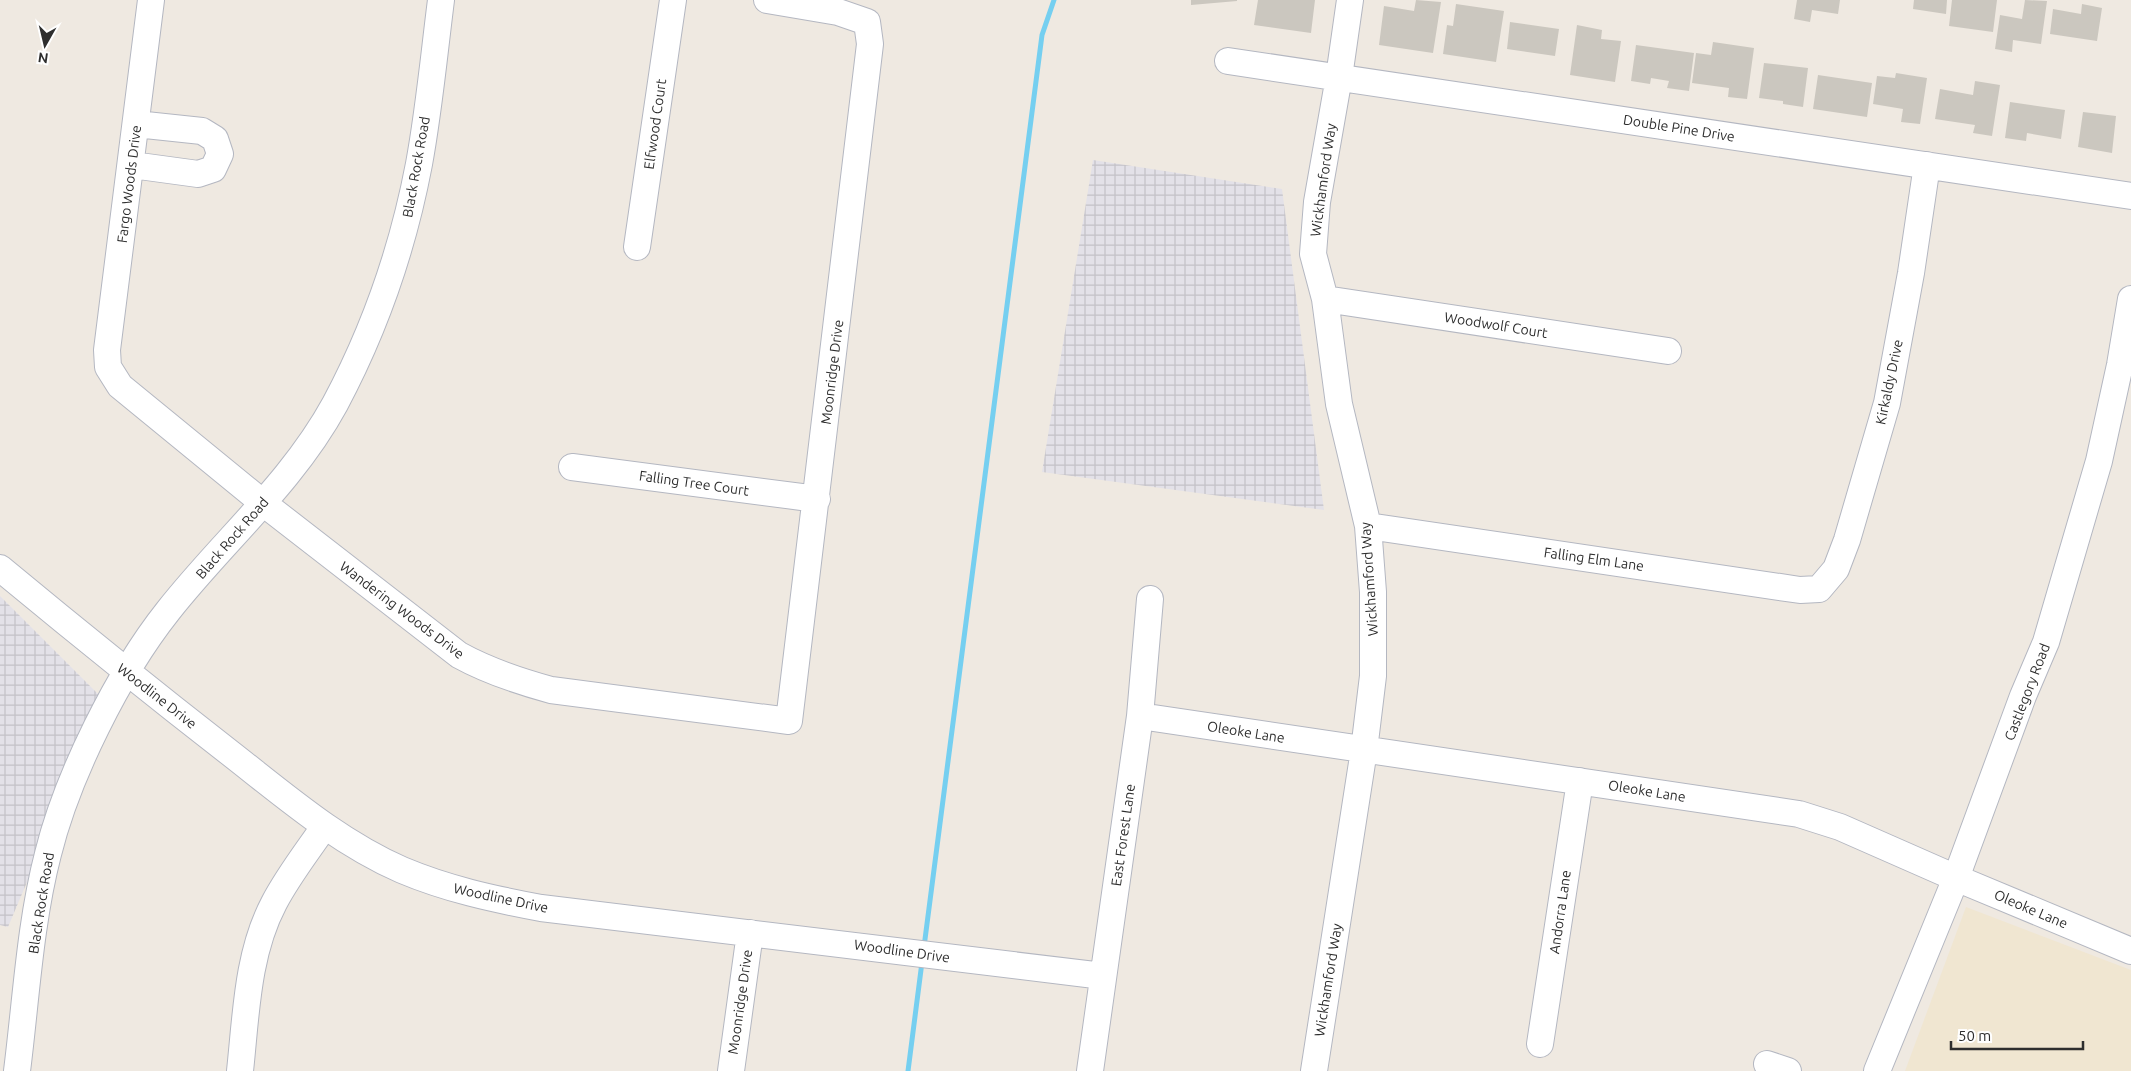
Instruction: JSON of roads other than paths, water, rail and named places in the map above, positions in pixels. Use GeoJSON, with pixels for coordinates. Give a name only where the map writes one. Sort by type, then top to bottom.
{"type":"FeatureCollection","features":[{"type":"Feature","properties":{"kind":"street","name":"Fargo Woods Drive"},"geometry":{"type":"LineString","coordinates":[[108,367],[107,350],[152,0]]}},
{"type":"Feature","properties":{"kind":"street","name":"Black Rock Road"},"geometry":{"type":"LineString","coordinates":[[17,1071],[38,911],[52,840],[71,784],[126,672],[169,610],[263,503],[306,449],[335,403],[362,349],[386,289],[405,225],[419,163],[441,0]]}},
{"type":"Feature","properties":{"kind":"street","name":"Elfwood Court"},"geometry":{"type":"LineString","coordinates":[[637,247],[672,0]]}},
{"type":"Feature","properties":{"kind":"street","name":"Moonridge Drive"},"geometry":{"type":"LineString","coordinates":[[767,0],[838,12],[868,22],[870,44],[789,721]]}},
{"type":"Feature","properties":{"kind":"street","name":"Wickhamford Way"},"geometry":{"type":"LineString","coordinates":[[1314,1071],[1364,750],[1373,676],[1373,592],[1368,526],[1339,404],[1325,299],[1313,254],[1317,202],[1340,77],[1350,0]]}},
{"type":"Feature","properties":{"kind":"street","name":"Double Pine Drive"},"geometry":{"type":"LineString","coordinates":[[1228,61],[2131,196]]}},
{"type":"Feature","properties":{"kind":"street"},"geometry":{"type":"LineString","coordinates":[[132,165],[198,174],[213,169],[220,154],[215,139],[202,131],[136,124]]}},
{"type":"Feature","properties":{"kind":"street","name":"Kirkaldy Drive"},"geometry":{"type":"LineString","coordinates":[[1819,589],[1836,569],[1876,446],[1911,273],[1927,165]]}},
{"type":"Feature","properties":{"kind":"street","name":"Woodwolf Court"},"geometry":{"type":"LineString","coordinates":[[1325,299],[1668,352]]}},
{"type":"Feature","properties":{"kind":"street","name":"Castlegory Road"},"geometry":{"type":"LineString","coordinates":[[1877,1071],[1956,878],[2023,696],[2046,642],[2100,461],[2120,365],[2131,299]]}},
{"type":"Feature","properties":{"kind":"street","name":"Wandering Woods Drive"},"geometry":{"type":"LineString","coordinates":[[108,367],[120,386],[263,503],[459,655],[494,673],[551,690],[789,721]]}},
{"type":"Feature","properties":{"kind":"street","name":"Falling Tree Court"},"geometry":{"type":"LineString","coordinates":[[572,467],[817,499]]}},
{"type":"Feature","properties":{"kind":"street","name":"Falling Elm Lane"},"geometry":{"type":"LineString","coordinates":[[1368,526],[1800,590],[1819,589]]}},
{"type":"Feature","properties":{"kind":"street","name":"Woodline Drive"},"geometry":{"type":"LineString","coordinates":[[0,568],[126,672],[324,826],[401,870],[445,886],[492,899],[541,908],[1103,976]]}},
{"type":"Feature","properties":{"kind":"street","name":"East Forest Lane"},"geometry":{"type":"LineString","coordinates":[[1090,1071],[1140,716],[1150,599]]}},
{"type":"Feature","properties":{"kind":"street","name":"Oleoke Lane"},"geometry":{"type":"LineString","coordinates":[[1140,716],[1799,814],[1840,826],[1956,878],[2131,951]]}},
{"type":"Feature","properties":{"kind":"street","name":"Andorra Lane"},"geometry":{"type":"LineString","coordinates":[[1540,1044],[1580,781]]}},
{"type":"Feature","properties":{"kind":"street"},"geometry":{"type":"LineString","coordinates":[[240,1071],[251,973],[263,930],[273,904],[324,826]]}},
{"type":"Feature","properties":{"kind":"street","name":"Moonridge Drive"},"geometry":{"type":"LineString","coordinates":[[731,1071],[750,933]]}},
{"type":"Feature","properties":{"kind":"waterway"},"geometry":{"type":"LineString","coordinates":[[924,947],[1042,35],[1054,0]]}},
{"type":"Feature","properties":{"kind":"waterway"},"geometry":{"type":"LineString","coordinates":[[908,1071],[922,962]]}}]}
